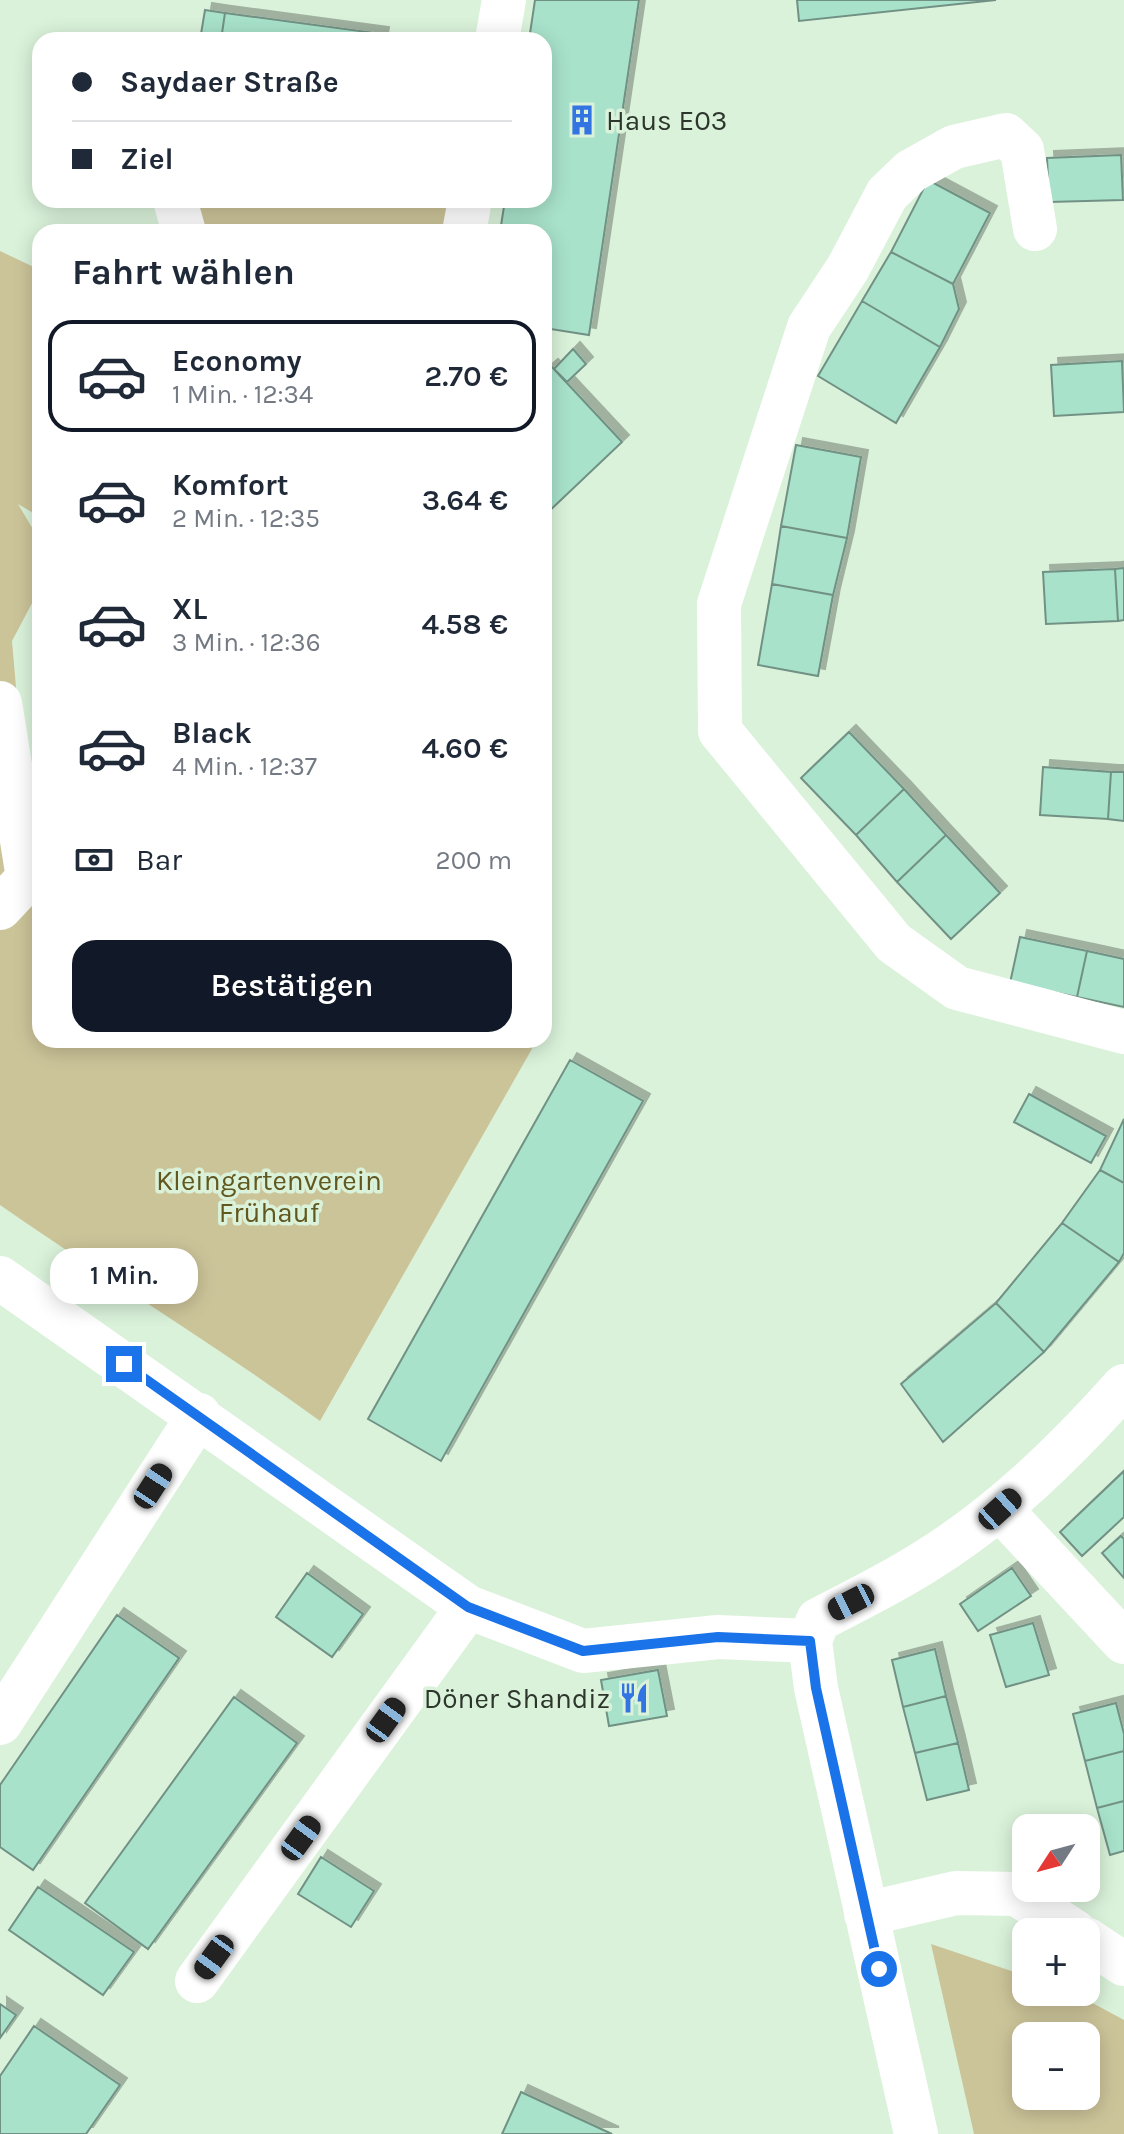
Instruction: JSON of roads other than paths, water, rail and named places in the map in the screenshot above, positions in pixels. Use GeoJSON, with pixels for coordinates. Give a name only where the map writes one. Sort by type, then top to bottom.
{"type":"FeatureCollection","features":[{"type":"Feature","properties":{"kind":"street"},"geometry":{"type":"LineString","coordinates":[[498,32],[504,0]]}},
{"type":"Feature","properties":{"kind":"street"},"geometry":{"type":"LineString","coordinates":[[1035,229],[1022,150],[1006,135],[954,147],[911,171],[887,194],[848,268],[809,327],[719,604],[720,731],[894,943],[957,988],[1124,1032]]}},
{"type":"Feature","properties":{"kind":"street"},"geometry":{"type":"LineString","coordinates":[[0,703],[28,878],[0,908]]}},
{"type":"Feature","properties":{"kind":"street"},"geometry":{"type":"LineString","coordinates":[[0,1278],[468,1607],[583,1651],[718,1637],[810,1641]]}},
{"type":"Feature","properties":{"kind":"street"},"geometry":{"type":"LineString","coordinates":[[916,2134],[816,1688],[810,1641],[818,1620],[926,1562],[1000,1509],[1071,1445],[1124,1386]]}},
{"type":"Feature","properties":{"kind":"street"},"geometry":{"type":"LineString","coordinates":[[0,1723],[199,1415]]}},
{"type":"Feature","properties":{"kind":"street"},"geometry":{"type":"LineString","coordinates":[[1000,1509],[1124,1642]]}},
{"type":"Feature","properties":{"kind":"street"},"geometry":{"type":"LineString","coordinates":[[197,1981],[468,1607]]}},
{"type":"Feature","properties":{"kind":"street"},"geometry":{"type":"LineString","coordinates":[[866,1914],[956,1893],[1017,1894],[1054,1918]]}},
{"type":"Feature","properties":{"kind":"street"},"geometry":{"type":"LineString","coordinates":[[1100,1948],[1124,1964]]}},
{"type":"Feature","properties":{"kind":"place","name":"Haus E03"},"geometry":{"type":"Point","coordinates":[582,120]}},
{"type":"Feature","properties":{"kind":"place","name":"Döner Shandiz"},"geometry":{"type":"Point","coordinates":[634,1698]}},
{"type":"Feature","properties":{"kind":"park label","name":"Kleingartenverein Frühauf"},"geometry":{"type":"Point","coordinates":[269,1196]}}]}
